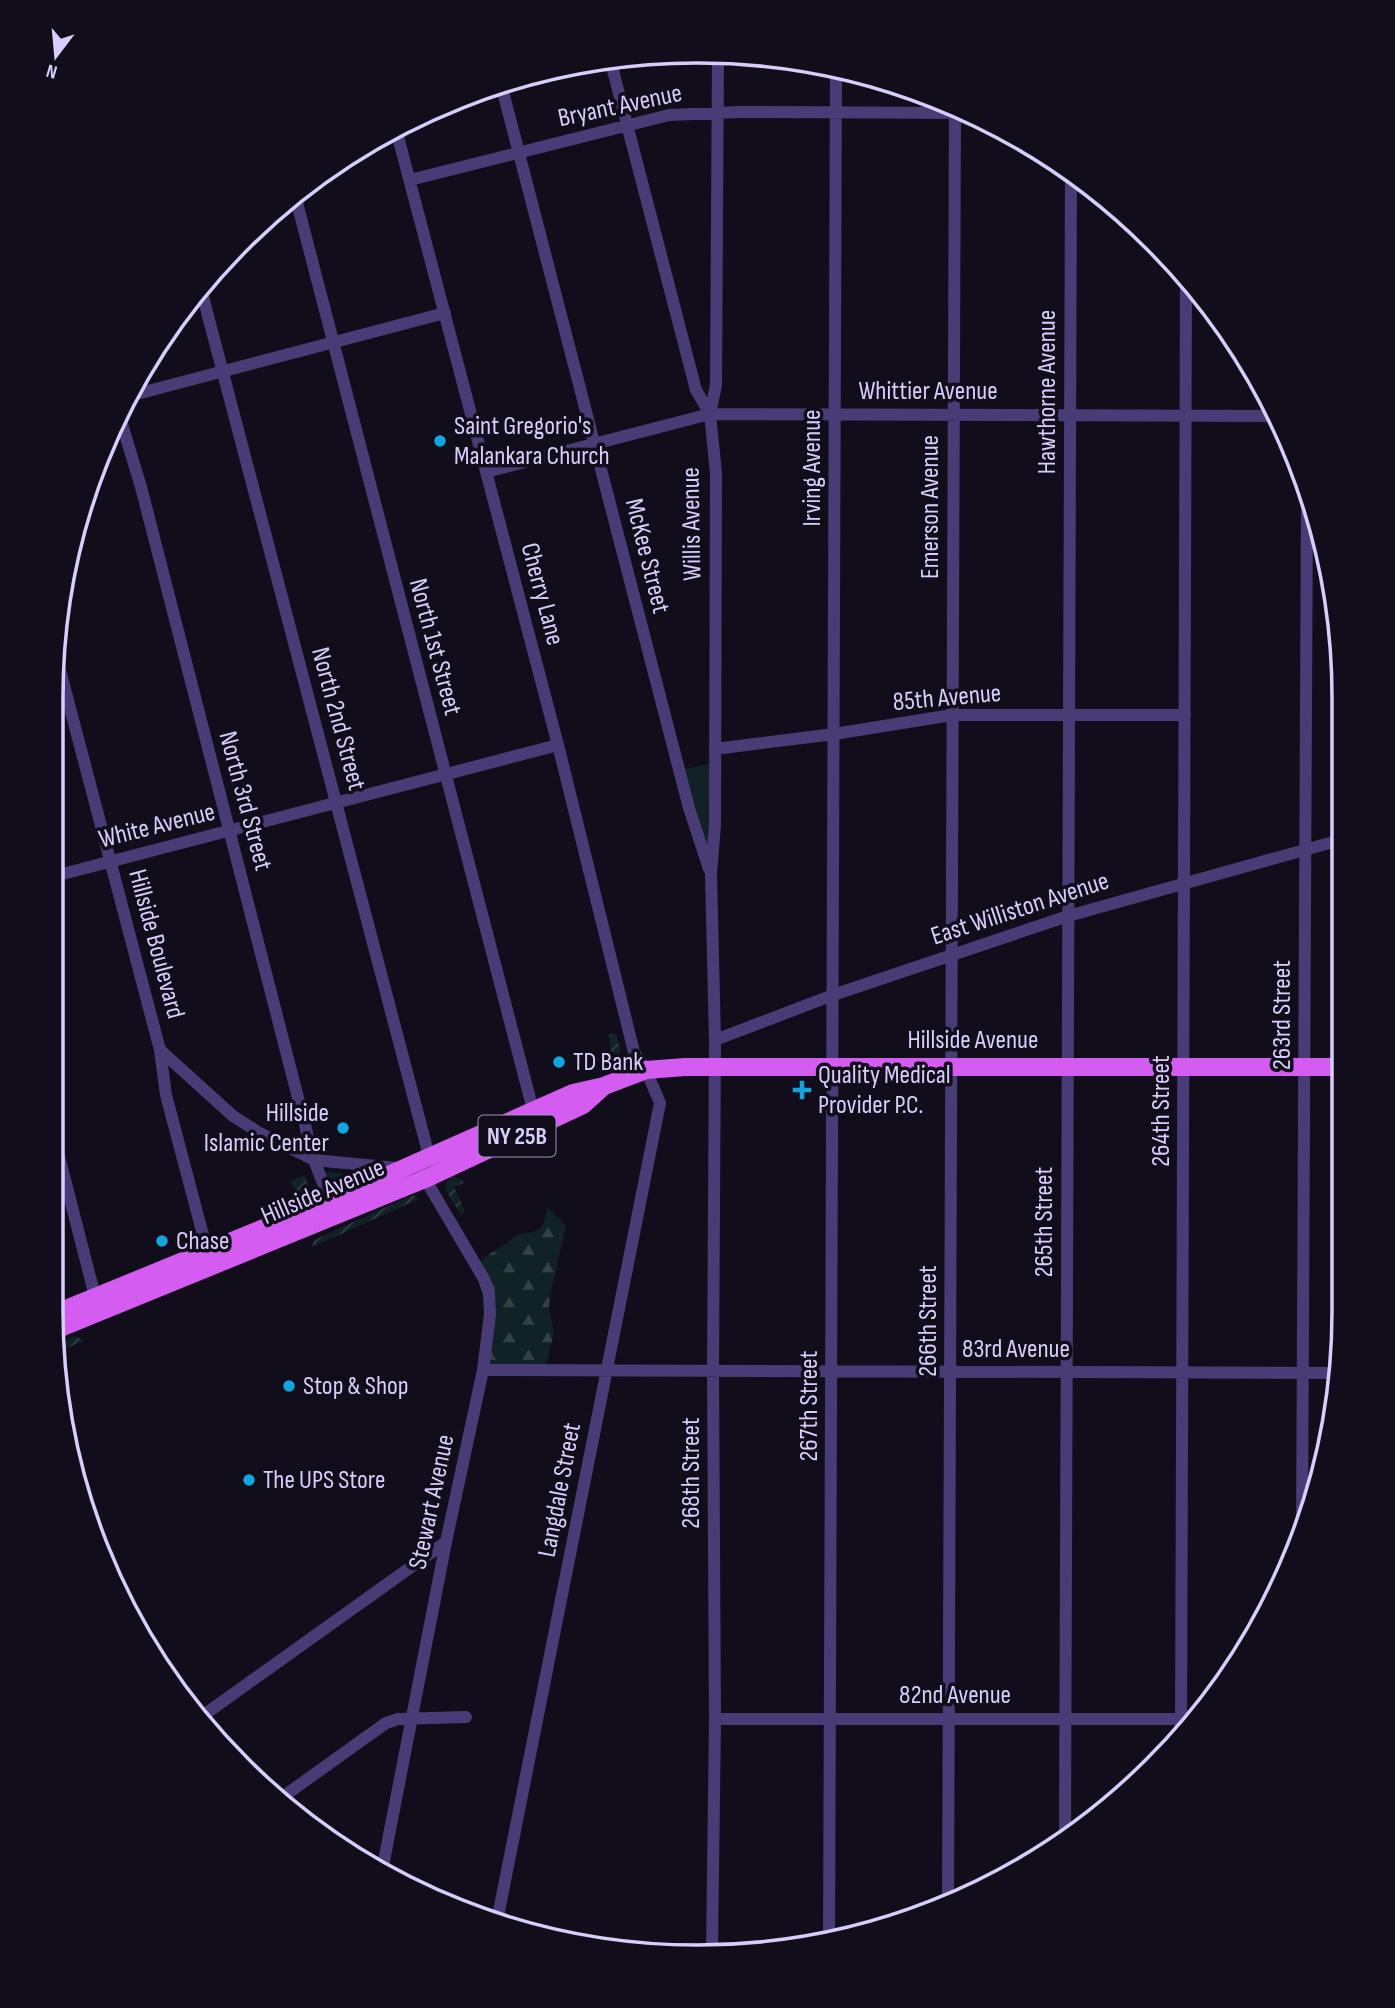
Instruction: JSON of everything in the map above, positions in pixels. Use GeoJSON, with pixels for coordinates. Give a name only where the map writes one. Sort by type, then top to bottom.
{"type":"FeatureCollection","features":[{"type":"Feature","properties":{"kind":"main road","name":"Hillside Avenue"},"geometry":{"type":"LineString","coordinates":[[63,1325],[207,1250],[330,1201],[573,1093],[604,1086],[646,1070],[833,1066],[1332,1067]]}},
{"type":"Feature","properties":{"kind":"main road","name":"Hillside Avenue"},"geometry":{"type":"LineString","coordinates":[[63,1312],[97,1305],[425,1179],[583,1105],[604,1086]]}},
{"type":"Feature","properties":{"kind":"street","name":"Willis Avenue"},"geometry":{"type":"LineString","coordinates":[[715,996],[710,874],[715,825],[716,473],[710,414],[716,385],[718,63]]}},
{"type":"Feature","properties":{"kind":"street"},"geometry":{"type":"LineString","coordinates":[[613,68],[696,390],[710,414]]}},
{"type":"Feature","properties":{"kind":"street","name":"Irving Avenue"},"geometry":{"type":"LineString","coordinates":[[834,869],[836,79]]}},
{"type":"Feature","properties":{"kind":"street","name":"McKee Street"},"geometry":{"type":"LineString","coordinates":[[504,94],[689,808],[710,874]]}},
{"type":"Feature","properties":{"kind":"street","name":"Bryant Avenue"},"geometry":{"type":"LineString","coordinates":[[410,180],[669,115],[936,110]]}},
{"type":"Feature","properties":{"kind":"street","name":"Emerson Avenue"},"geometry":{"type":"LineString","coordinates":[[952,741],[955,118]]}},
{"type":"Feature","properties":{"kind":"street","name":"Cherry Lane"},"geometry":{"type":"LineString","coordinates":[[398,138],[558,745],[634,1052],[646,1070]]}},
{"type":"Feature","properties":{"kind":"street","name":"Hawthorne Avenue"},"geometry":{"type":"LineString","coordinates":[[1070,612],[1071,185]]}},
{"type":"Feature","properties":{"kind":"street","name":"North 1st Street"},"geometry":{"type":"LineString","coordinates":[[298,205],[533,1110]]}},
{"type":"Feature","properties":{"kind":"street","name":"264th Street"},"geometry":{"type":"LineString","coordinates":[[1186,292],[1182,1372],[1188,1713]]}},
{"type":"Feature","properties":{"kind":"street","name":"North 2nd Street"},"geometry":{"type":"LineString","coordinates":[[204,299],[336,803],[416,1162]]}},
{"type":"Feature","properties":{"kind":"street"},"geometry":{"type":"LineString","coordinates":[[141,393],[445,313]]}},
{"type":"Feature","properties":{"kind":"street","name":"Whittier Avenue"},"geometry":{"type":"LineString","coordinates":[[486,472],[710,414],[1266,416]]}},
{"type":"Feature","properties":{"kind":"street","name":"North 3rd Street"},"geometry":{"type":"LineString","coordinates":[[123,428],[141,487],[314,1160],[330,1201]]}},
{"type":"Feature","properties":{"kind":"street","name":"263rd Street"},"geometry":{"type":"LineString","coordinates":[[1303,1498],[1307,523]]}},
{"type":"Feature","properties":{"kind":"street","name":"265th Street"},"geometry":{"type":"LineString","coordinates":[[1065,1827],[1070,612]]}},
{"type":"Feature","properties":{"kind":"street","name":"Hillside Boulevard"},"geometry":{"type":"LineString","coordinates":[[63,683],[160,1050],[166,1096],[207,1250]]}},
{"type":"Feature","properties":{"kind":"street","name":"85th Avenue"},"geometry":{"type":"LineString","coordinates":[[715,750],[952,715],[1185,715]]}},
{"type":"Feature","properties":{"kind":"street","name":"266th Street"},"geometry":{"type":"LineString","coordinates":[[948,1893],[952,741]]}},
{"type":"Feature","properties":{"kind":"street","name":"White Avenue"},"geometry":{"type":"LineString","coordinates":[[63,874],[558,745]]}},
{"type":"Feature","properties":{"kind":"street","name":"East Williston Avenue"},"geometry":{"type":"LineString","coordinates":[[715,1040],[833,995],[1069,916],[1332,842]]}},
{"type":"Feature","properties":{"kind":"street","name":"267th Street"},"geometry":{"type":"LineString","coordinates":[[829,1931],[834,869]]}},
{"type":"Feature","properties":{"kind":"street","name":"268th Street"},"geometry":{"type":"LineString","coordinates":[[712,1945],[715,1719],[715,996]]}},
{"type":"Feature","properties":{"kind":"street"},"geometry":{"type":"LineString","coordinates":[[160,1050],[233,1116],[258,1132],[314,1160],[385,1168],[416,1162]]}},
{"type":"Feature","properties":{"kind":"street","name":"Langdale Street"},"geometry":{"type":"LineString","coordinates":[[499,1912],[660,1103],[646,1070]]}},
{"type":"Feature","properties":{"kind":"street","name":"Stewart Avenue"},"geometry":{"type":"LineString","coordinates":[[384,1862],[446,1542],[483,1370],[490,1314],[489,1294],[484,1279],[416,1162]]}},
{"type":"Feature","properties":{"kind":"street"},"geometry":{"type":"LineString","coordinates":[[63,1172],[97,1305]]}},
{"type":"Feature","properties":{"kind":"street","name":"83rd Avenue"},"geometry":{"type":"LineString","coordinates":[[483,1370],[1329,1373]]}},
{"type":"Feature","properties":{"kind":"street"},"geometry":{"type":"LineString","coordinates":[[207,1713],[446,1542]]}},
{"type":"Feature","properties":{"kind":"street"},"geometry":{"type":"LineString","coordinates":[[287,1794],[386,1723],[398,1719],[466,1717]]}},
{"type":"Feature","properties":{"kind":"street","name":"82nd Avenue"},"geometry":{"type":"LineString","coordinates":[[715,1719],[1183,1719]]}},
{"type":"Feature","properties":{"kind":"green space"},"geometry":{"type":"Polygon","coordinates":[[[713,763],[708,848],[681,770],[713,763]]]}},
{"type":"Feature","properties":{"kind":"green space"},"geometry":{"type":"Polygon","coordinates":[[[616,1033],[622,1057],[609,1064],[603,1058],[611,1053],[609,1035],[616,1033]]]}},
{"type":"Feature","properties":{"kind":"green space"},"geometry":{"type":"Polygon","coordinates":[[[325,1172],[363,1175],[365,1176],[332,1192],[325,1172]]]}},
{"type":"Feature","properties":{"kind":"green space"},"geometry":{"type":"Polygon","coordinates":[[[305,1175],[312,1196],[302,1200],[290,1181],[305,1175]]]}},
{"type":"Feature","properties":{"kind":"green space"},"geometry":{"type":"Polygon","coordinates":[[[453,1176],[464,1183],[454,1187],[464,1209],[462,1216],[446,1191],[446,1183],[453,1176]]]}},
{"type":"Feature","properties":{"kind":"green space"},"geometry":{"type":"Polygon","coordinates":[[[413,1195],[419,1199],[312,1247],[314,1240],[413,1195]]]}},
{"type":"Feature","properties":{"kind":"green space"},"geometry":{"type":"Polygon","coordinates":[[[547,1207],[566,1226],[550,1296],[549,1307],[554,1333],[546,1365],[489,1364],[494,1309],[481,1260],[519,1234],[534,1232],[540,1228],[544,1223],[547,1207]]]}},
{"type":"Feature","properties":{"kind":"green space"},"geometry":{"type":"Polygon","coordinates":[[[75,1336],[85,1341],[64,1349],[64,1341],[75,1336]]]}},
{"type":"Feature","properties":{"kind":"place","name":"Saint Gregorio's Malankara Church"},"geometry":{"type":"Point","coordinates":[440,441]}},
{"type":"Feature","properties":{"kind":"place","name":"TD Bank"},"geometry":{"type":"Point","coordinates":[559,1062]}},
{"type":"Feature","properties":{"kind":"place","name":"Quality Medical Provider P.C."},"geometry":{"type":"Point","coordinates":[802,1090]}},
{"type":"Feature","properties":{"kind":"place","name":"Hillside Islamic Center"},"geometry":{"type":"Point","coordinates":[343,1128]}},
{"type":"Feature","properties":{"kind":"place","name":"Chase"},"geometry":{"type":"Point","coordinates":[162,1241]}},
{"type":"Feature","properties":{"kind":"place","name":"Stop & Shop"},"geometry":{"type":"Point","coordinates":[289,1386]}},
{"type":"Feature","properties":{"kind":"place","name":"The UPS Store"},"geometry":{"type":"Point","coordinates":[249,1480]}}]}
